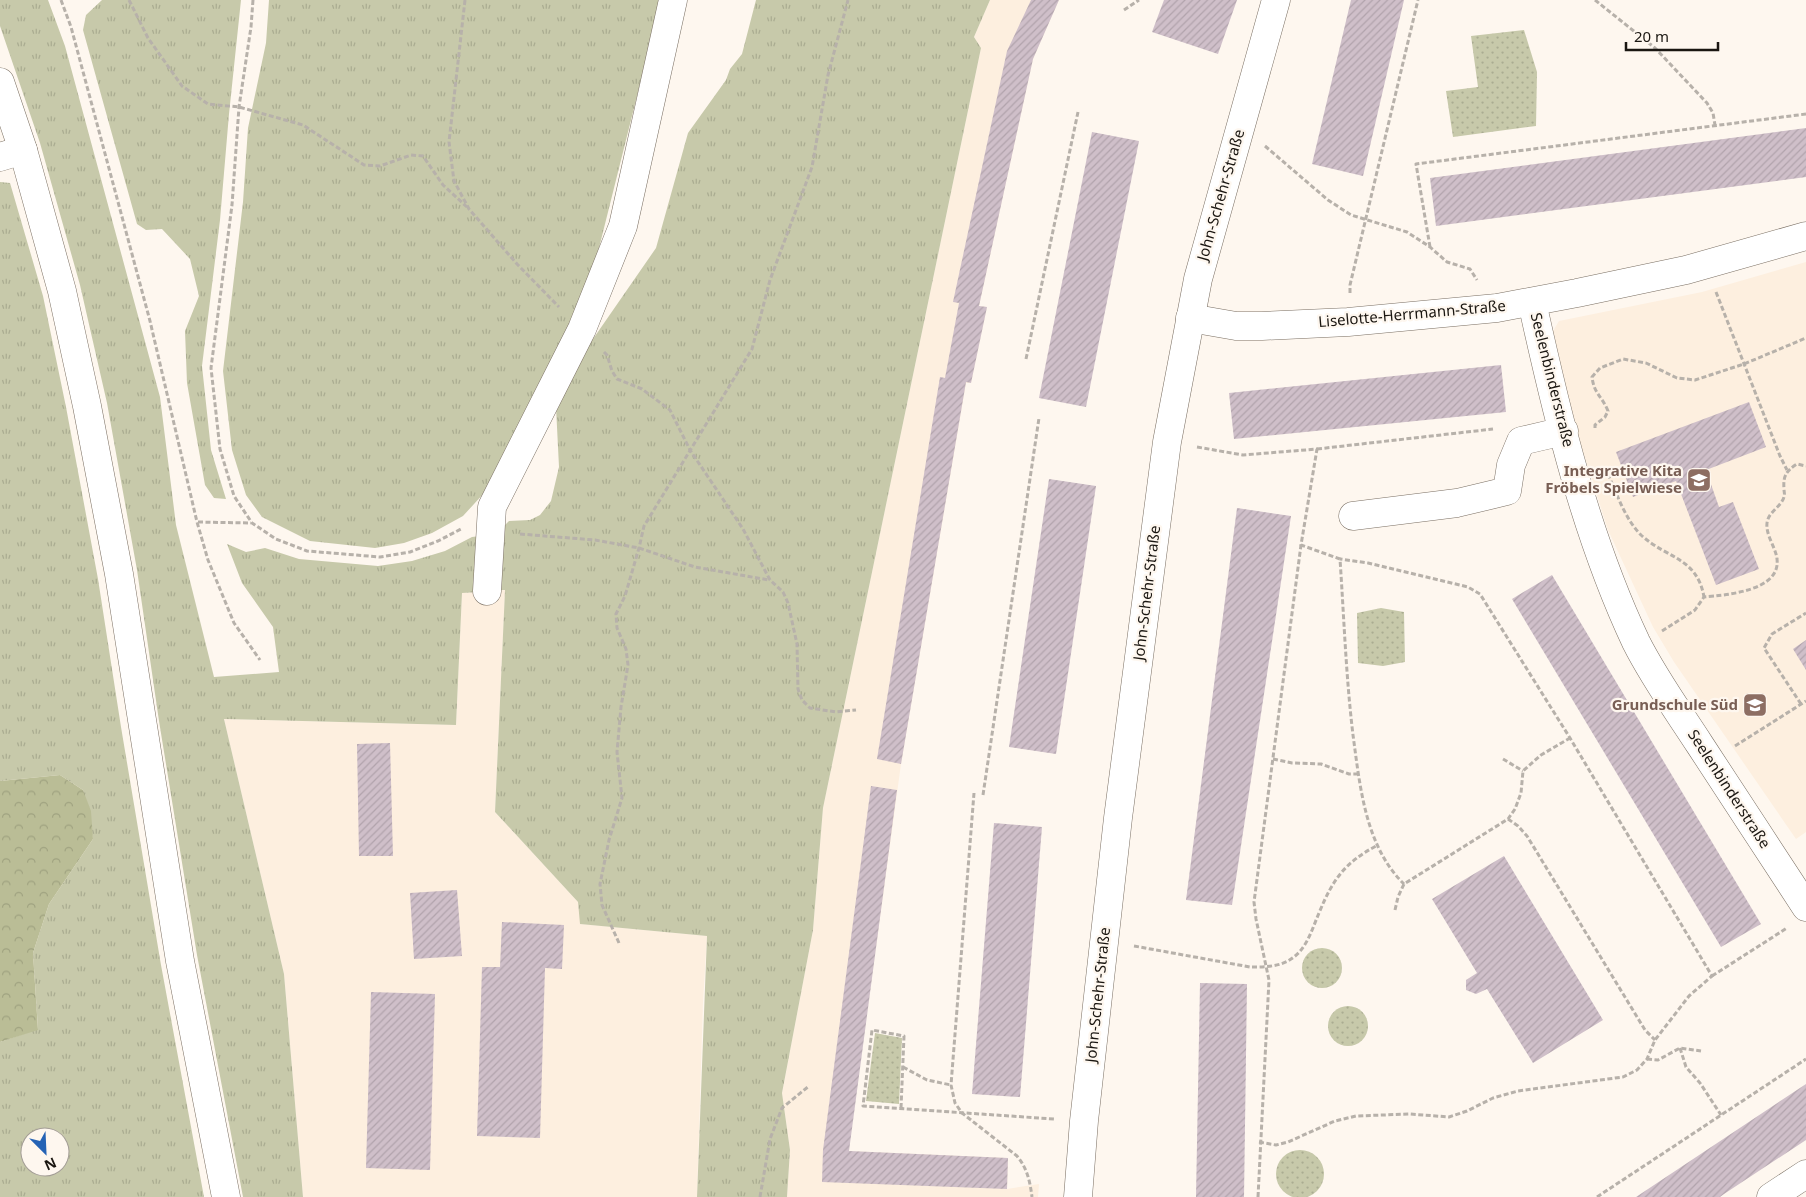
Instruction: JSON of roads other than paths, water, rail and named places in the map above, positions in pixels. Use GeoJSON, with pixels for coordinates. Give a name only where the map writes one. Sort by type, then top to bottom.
{"type":"FeatureCollection","features":[{"type":"Feature","properties":{"kind":"street"},"geometry":{"type":"LineString","coordinates":[[487,591],[491,519],[582,329],[623,226],[673,0]]}},
{"type":"Feature","properties":{"kind":"street","name":"John-Schehr-Straße"},"geometry":{"type":"LineString","coordinates":[[1078,1197],[1084,1121],[1119,808],[1167,442],[1198,279],[1276,0]]}},
{"type":"Feature","properties":{"kind":"street"},"geometry":{"type":"LineString","coordinates":[[0,82],[11,153],[62,291],[87,406],[119,574],[180,960],[226,1197]]}},
{"type":"Feature","properties":{"kind":"street","name":"Liselotte-Herrmann-Straße"},"geometry":{"type":"LineString","coordinates":[[1190,318],[1236,326],[1348,322],[1497,308],[1706,264],[1806,236]]}},
{"type":"Feature","properties":{"kind":"street","name":"Seelenbinderstraße"},"geometry":{"type":"LineString","coordinates":[[1532,302],[1564,430],[1595,542],[1616,596],[1637,644],[1712,763],[1798,917]]}},
{"type":"Feature","properties":{"kind":"street"},"geometry":{"type":"LineString","coordinates":[[1352,516],[1458,503],[1507,491],[1511,465],[1521,441],[1564,430]]}},
{"type":"Feature","properties":{"kind":"street"},"geometry":{"type":"LineString","coordinates":[[1771,1197],[1806,1174]]}},
{"type":"Feature","properties":{"kind":"place","name":"Integrative Kita Fröbels Spielwiese"},"geometry":{"type":"Point","coordinates":[1699,480]}},
{"type":"Feature","properties":{"kind":"place","name":"Grundschule Süd"},"geometry":{"type":"Point","coordinates":[1755,705]}}]}
